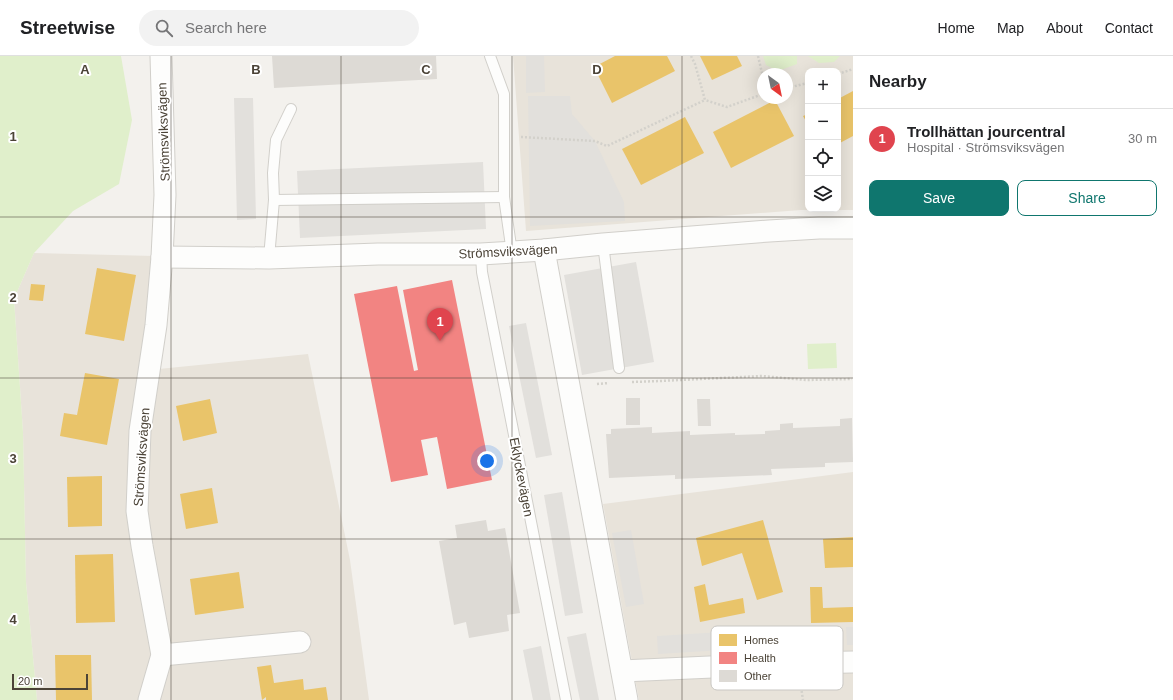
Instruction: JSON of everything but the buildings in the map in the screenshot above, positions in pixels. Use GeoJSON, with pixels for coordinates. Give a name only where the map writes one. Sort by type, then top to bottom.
{"type":"FeatureCollection","features":[{"type":"Feature","properties":{"kind":"street","name":"Strömsviksvägen"},"geometry":{"type":"LineString","coordinates":[[149,700],[162,655],[137,511],[140,431],[156,325],[162,257],[165,195],[160,56]]}},
{"type":"Feature","properties":{"kind":"street","name":"Strömsviksvägen"},"geometry":{"type":"LineString","coordinates":[[162,257],[268,258],[378,254],[512,253],[603,244],[776,231],[819,228],[853,228]]}},
{"type":"Feature","properties":{"kind":"street"},"geometry":{"type":"LineString","coordinates":[[544,250],[627,700]]}},
{"type":"Feature","properties":{"kind":"street"},"geometry":{"type":"LineString","coordinates":[[162,655],[300,642]]}},
{"type":"Feature","properties":{"kind":"street"},"geometry":{"type":"LineString","coordinates":[[843,662],[853,662]]}},
{"type":"Feature","properties":{"kind":"street"},"geometry":{"type":"LineString","coordinates":[[622,671],[711,667]]}},
{"type":"Feature","properties":{"kind":"lane"},"geometry":{"type":"LineString","coordinates":[[490,56],[504,94],[504,197],[512,253]]}},
{"type":"Feature","properties":{"kind":"lane"},"geometry":{"type":"LineString","coordinates":[[268,258],[274,200],[273,173],[276,140],[291,110]]}},
{"type":"Feature","properties":{"kind":"lane"},"geometry":{"type":"LineString","coordinates":[[274,200],[504,197]]}},
{"type":"Feature","properties":{"kind":"lane"},"geometry":{"type":"LineString","coordinates":[[603,244],[619,368]]}},
{"type":"Feature","properties":{"kind":"lane","name":"Eklyckevägen"},"geometry":{"type":"LineString","coordinates":[[481,254],[482,272],[566,700]]}},
{"type":"Feature","properties":{"kind":"path"},"geometry":{"type":"LineString","coordinates":[[691,56],[695,64],[706,100]]}},
{"type":"Feature","properties":{"kind":"path"},"geometry":{"type":"LineString","coordinates":[[758,56],[761,68]]}},
{"type":"Feature","properties":{"kind":"path"},"geometry":{"type":"LineString","coordinates":[[841,73],[853,69]]}},
{"type":"Feature","properties":{"kind":"path"},"geometry":{"type":"LineString","coordinates":[[793,87],[805,84]]}},
{"type":"Feature","properties":{"kind":"path"},"geometry":{"type":"LineString","coordinates":[[503,138],[519,137],[595,141],[607,146],[706,100],[727,108],[757,96]]}},
{"type":"Feature","properties":{"kind":"path"},"geometry":{"type":"LineString","coordinates":[[630,382],[762,376],[806,380],[852,379]]}},
{"type":"Feature","properties":{"kind":"path"},"geometry":{"type":"LineString","coordinates":[[597,384],[610,383]]}},
{"type":"Feature","properties":{"kind":"shaded area"},"geometry":{"type":"Polygon","coordinates":[[[513,56],[853,56],[853,210],[841,210],[841,68],[805,68],[805,210],[526,231],[513,56]]]}},
{"type":"Feature","properties":{"kind":"shaded area"},"geometry":{"type":"Polygon","coordinates":[[[526,56],[544,56],[545,92],[526,93],[526,56]]]}},
{"type":"Feature","properties":{"kind":"shaded area"},"geometry":{"type":"Polygon","coordinates":[[[528,96],[570,96],[572,114],[595,141],[624,202],[625,221],[530,226],[528,96]]]}},
{"type":"Feature","properties":{"kind":"shaded area"},"geometry":{"type":"Polygon","coordinates":[[[234,98],[253,98],[256,219],[237,220],[234,98]]]}},
{"type":"Feature","properties":{"kind":"shaded area"},"geometry":{"type":"Polygon","coordinates":[[[483,162],[486,229],[300,238],[297,171],[483,162]]]}},
{"type":"Feature","properties":{"kind":"shaded area"},"geometry":{"type":"Polygon","coordinates":[[[34,253],[154,256],[139,371],[308,354],[350,560],[369,700],[37,700],[26,582],[23,432],[14,299],[34,253]]]}},
{"type":"Feature","properties":{"kind":"shaded area"},"geometry":{"type":"Polygon","coordinates":[[[636,262],[654,362],[582,375],[564,275],[636,262]]]}},
{"type":"Feature","properties":{"kind":"shaded area"},"geometry":{"type":"Polygon","coordinates":[[[526,323],[552,455],[536,458],[509,326],[526,323]]]}},
{"type":"Feature","properties":{"kind":"shaded area"},"geometry":{"type":"Polygon","coordinates":[[[853,472],[853,700],[639,700],[603,504],[853,472]]]}},
{"type":"Feature","properties":{"kind":"shaded area"},"geometry":{"type":"Polygon","coordinates":[[[562,492],[583,613],[565,616],[544,495],[562,492]]]}},
{"type":"Feature","properties":{"kind":"shaded area"},"geometry":{"type":"Polygon","coordinates":[[[631,530],[644,604],[626,607],[612,533],[631,530]]]}},
{"type":"Feature","properties":{"kind":"shaded area"},"geometry":{"type":"Polygon","coordinates":[[[846,627],[853,627],[853,645],[847,645],[846,627]]]}},
{"type":"Feature","properties":{"kind":"shaded area"},"geometry":{"type":"Polygon","coordinates":[[[586,633],[599,700],[580,700],[567,637],[586,633]]]}},
{"type":"Feature","properties":{"kind":"shaded area"},"geometry":{"type":"Polygon","coordinates":[[[711,633],[711,651],[658,654],[657,636],[711,633]]]}},
{"type":"Feature","properties":{"kind":"shaded area"},"geometry":{"type":"Polygon","coordinates":[[[541,646],[551,700],[533,700],[523,650],[541,646]]]}},
{"type":"Feature","properties":{"kind":"green space"},"geometry":{"type":"Polygon","coordinates":[[[0,56],[121,56],[132,120],[119,184],[73,211],[34,253],[14,299],[23,432],[26,582],[37,700],[0,700],[0,56]]]}},
{"type":"Feature","properties":{"kind":"green space"},"geometry":{"type":"Polygon","coordinates":[[[763,56],[797,56],[797,64],[786,68],[772,68],[766,65],[763,56]]]}},
{"type":"Feature","properties":{"kind":"green space"},"geometry":{"type":"Polygon","coordinates":[[[808,56],[840,56],[834,62],[819,63],[808,56]]]}},
{"type":"Feature","properties":{"kind":"green space"},"geometry":{"type":"Polygon","coordinates":[[[836,343],[837,368],[808,369],[807,344],[836,343]]]}},
{"type":"Feature","properties":{"kind":"place","name":"Trollhättan jourcentral"},"geometry":{"type":"Point","coordinates":[440,341]}}]}
